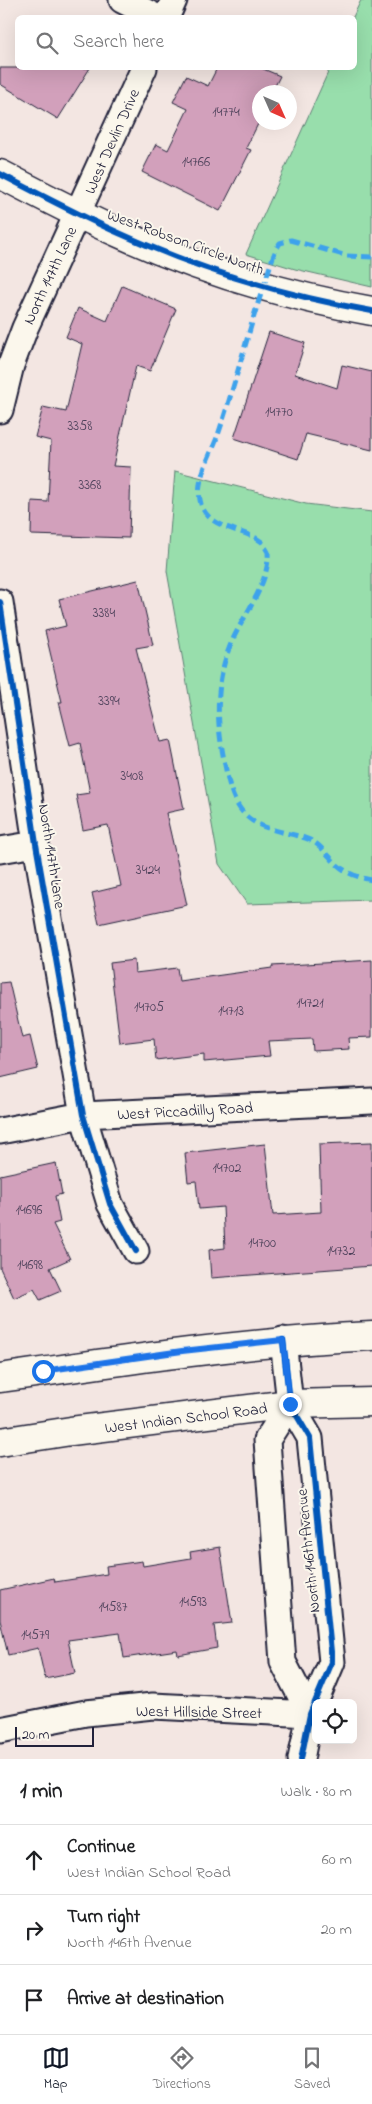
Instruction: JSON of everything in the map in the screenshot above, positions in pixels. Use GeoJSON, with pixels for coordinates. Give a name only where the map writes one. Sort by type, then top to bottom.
{"type":"FeatureCollection","features":[{"type":"Feature","properties":{"kind":"main road","name":"West Robson Circle North"},"geometry":{"type":"LineString","coordinates":[[0,174],[78,214],[156,248],[237,277],[298,294],[372,310]]}},
{"type":"Feature","properties":{"kind":"main road"},"geometry":{"type":"LineString","coordinates":[[0,1378],[182,1351],[283,1340],[372,1336]]}},
{"type":"Feature","properties":{"kind":"main road","name":"West Indian School Road"},"geometry":{"type":"LineString","coordinates":[[0,1442],[71,1430],[290,1404],[372,1402]]}},
{"type":"Feature","properties":{"kind":"street"},"geometry":{"type":"LineString","coordinates":[[122,0],[152,15]]}},
{"type":"Feature","properties":{"kind":"street"},"geometry":{"type":"LineString","coordinates":[[167,15],[174,0]]}},
{"type":"Feature","properties":{"kind":"street","name":"West Devlin Drive"},"geometry":{"type":"LineString","coordinates":[[78,214],[143,70]]}},
{"type":"Feature","properties":{"kind":"street","name":"North 147th Lane"},"geometry":{"type":"LineString","coordinates":[[0,410],[6,363],[25,328],[78,214]]}},
{"type":"Feature","properties":{"kind":"street","name":"North 147th Lane"},"geometry":{"type":"LineString","coordinates":[[0,602],[36,844],[83,1114],[110,1204],[136,1251]]}},
{"type":"Feature","properties":{"kind":"street"},"geometry":{"type":"LineString","coordinates":[[0,850],[36,844]]}},
{"type":"Feature","properties":{"kind":"street","name":"West Piccadilly Road"},"geometry":{"type":"LineString","coordinates":[[0,1131],[83,1114],[372,1100]]}},
{"type":"Feature","properties":{"kind":"street","name":"North 146th Avenue"},"geometry":{"type":"LineString","coordinates":[[283,1340],[290,1404],[310,1438],[332,1662],[310,1714],[301,1759]]}},
{"type":"Feature","properties":{"kind":"street","name":"North 146th Avenue"},"geometry":{"type":"LineString","coordinates":[[290,1404],[266,1440],[283,1662],[310,1714]]}},
{"type":"Feature","properties":{"kind":"street","name":"West Hillside Street"},"geometry":{"type":"LineString","coordinates":[[0,1730],[86,1714],[153,1706],[310,1714]]}},
{"type":"Feature","properties":{"kind":"green space"},"geometry":{"type":"Polygon","coordinates":[[[361,0],[372,0],[372,287],[295,269],[246,254],[329,70],[357,70],[357,15],[354,15],[361,0]]]}},
{"type":"Feature","properties":{"kind":"green space"},"geometry":{"type":"Polygon","coordinates":[[[175,471],[306,504],[372,512],[372,900],[247,904],[219,864],[167,571],[175,471]]]}},
{"type":"Feature","properties":{"kind":"building"},"geometry":{"type":"Polygon","coordinates":[[[0,68],[15,68],[15,70],[89,70],[58,119],[0,84],[0,68]]]}},
{"type":"Feature","properties":{"kind":"building"},"geometry":{"type":"Polygon","coordinates":[[[216,70],[266,70],[280,76],[276,85],[252,85],[252,130],[255,130],[246,148],[251,150],[220,211],[142,172],[156,144],[168,150],[188,109],[173,102],[186,76],[208,86],[216,70]]]}},
{"type":"Feature","properties":{"kind":"building"},"geometry":{"type":"Polygon","coordinates":[[[122,286],[176,309],[150,371],[136,366],[113,466],[131,467],[129,538],[31,535],[32,501],[48,502],[51,441],[35,437],[43,407],[66,412],[82,344],[66,337],[78,308],[107,321],[122,286]]]}},
{"type":"Feature","properties":{"kind":"building"},"geometry":{"type":"Polygon","coordinates":[[[269,332],[305,343],[295,374],[337,388],[342,365],[372,372],[372,450],[306,434],[298,459],[234,438],[269,332]]]}},
{"type":"Feature","properties":{"kind":"building"},"geometry":{"type":"Polygon","coordinates":[[[138,580],[153,645],[136,648],[160,742],[170,740],[184,809],[166,813],[187,905],[99,924],[92,893],[121,886],[108,825],[83,830],[76,795],[90,793],[80,743],[70,746],[59,702],[62,702],[45,631],[66,626],[59,599],[138,580]]]}},
{"type":"Feature","properties":{"kind":"building"},"geometry":{"type":"Polygon","coordinates":[[[134,960],[135,973],[177,968],[179,981],[272,968],[272,966],[372,960],[372,1037],[348,1038],[349,1049],[313,1051],[312,1039],[268,1041],[270,1056],[204,1062],[204,1054],[156,1060],[154,1039],[120,1043],[110,963],[134,960]]]}},
{"type":"Feature","properties":{"kind":"building"},"geometry":{"type":"Polygon","coordinates":[[[9,982],[22,1038],[30,1036],[38,1069],[0,1078],[0,983],[9,982]]]}},
{"type":"Feature","properties":{"kind":"building"},"geometry":{"type":"Polygon","coordinates":[[[372,1142],[372,1266],[211,1278],[209,1250],[225,1248],[223,1207],[199,1209],[196,1181],[188,1182],[185,1153],[265,1144],[273,1215],[321,1212],[319,1144],[372,1142]]]}},
{"type":"Feature","properties":{"kind":"building"},"geometry":{"type":"Polygon","coordinates":[[[56,1163],[62,1194],[55,1196],[60,1222],[53,1224],[70,1259],[50,1268],[61,1291],[40,1300],[34,1289],[14,1298],[0,1268],[0,1175],[56,1163]]]}},
{"type":"Feature","properties":{"kind":"building"},"geometry":{"type":"Polygon","coordinates":[[[220,1547],[232,1623],[214,1625],[217,1648],[178,1655],[177,1650],[124,1658],[120,1633],[68,1640],[75,1673],[45,1679],[38,1648],[8,1655],[0,1620],[0,1590],[54,1578],[55,1582],[107,1574],[106,1566],[142,1561],[143,1566],[191,1558],[190,1552],[220,1547]]]}},
{"type":"Feature","properties":{"kind":"marked path"},"geometry":{"type":"LineString","coordinates":[[372,257],[347,256],[291,240],[280,243],[271,263],[218,435],[201,477],[199,495],[204,511],[209,517],[224,526],[256,538],[262,542],[268,552],[268,563],[261,586],[233,639],[222,670],[218,702],[220,733],[228,780],[233,795],[239,808],[250,819],[264,827],[310,840],[344,870],[372,880]]}},
{"type":"Feature","properties":{"kind":"cycle path"},"geometry":{"type":"LineString","coordinates":[[0,174],[104,226],[211,270],[307,298],[372,311]]}},
{"type":"Feature","properties":{"kind":"cycle path"},"geometry":{"type":"LineString","coordinates":[[0,602],[36,844],[83,1115],[110,1204],[136,1251]]}},
{"type":"Feature","properties":{"kind":"cycle path"},"geometry":{"type":"LineString","coordinates":[[283,1340],[290,1404],[310,1438],[332,1662],[310,1714],[301,1759]]}},
{"type":"Feature","properties":{"kind":"route"},"geometry":{"type":"LineString","coordinates":[[43,1371],[182,1351],[283,1340],[290,1404]]}}]}
